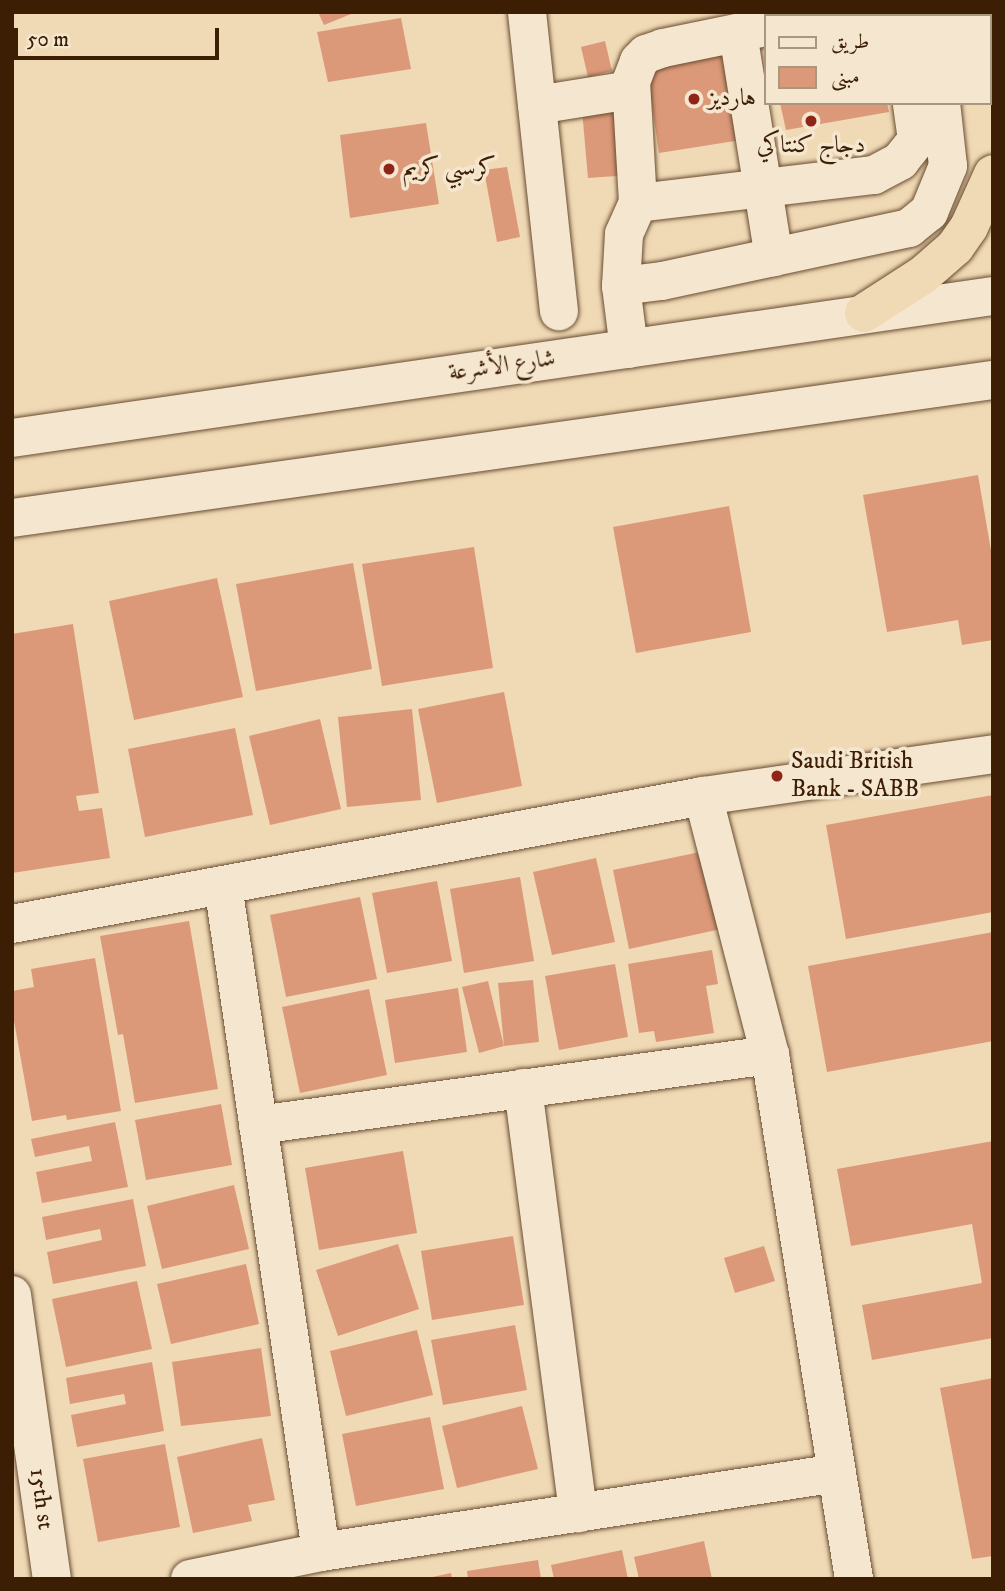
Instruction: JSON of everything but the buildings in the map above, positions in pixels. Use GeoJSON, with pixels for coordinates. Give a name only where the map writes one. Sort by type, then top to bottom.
{"type":"FeatureCollection","features":[{"type":"Feature","properties":{"kind":"highway"},"geometry":{"type":"LineString","coordinates":[[863,313],[923,275],[955,247],[969,227],[993,174]]}},
{"type":"Feature","properties":{"kind":"street"},"geometry":{"type":"LineString","coordinates":[[524,363],[559,311],[527,12]]}},
{"type":"Feature","properties":{"kind":"street"},"geometry":{"type":"LineString","coordinates":[[559,311],[615,350],[624,234],[638,203],[631,82],[639,61],[646,54],[751,30],[774,257]]}},
{"type":"Feature","properties":{"kind":"street"},"geometry":{"type":"LineString","coordinates":[[537,105],[631,90]]}},
{"type":"Feature","properties":{"kind":"street"},"geometry":{"type":"LineString","coordinates":[[638,203],[874,175],[891,168],[912,149],[917,140],[912,105]]}},
{"type":"Feature","properties":{"kind":"street"},"geometry":{"type":"LineString","coordinates":[[621,286],[662,281],[909,228],[929,212],[948,166],[941,105]]}},
{"type":"Feature","properties":{"kind":"street","name":"شارع الأشرعة"},"geometry":{"type":"LineString","coordinates":[[12,438],[993,296]]}},
{"type":"Feature","properties":{"kind":"street"},"geometry":{"type":"LineString","coordinates":[[12,518],[993,380]]}},
{"type":"Feature","properties":{"kind":"street"},"geometry":{"type":"LineString","coordinates":[[12,924],[703,796],[993,754]]}},
{"type":"Feature","properties":{"kind":"street"},"geometry":{"type":"LineString","coordinates":[[703,796],[770,1055],[854,1579]]}},
{"type":"Feature","properties":{"kind":"street"},"geometry":{"type":"LineString","coordinates":[[223,886],[321,1552]]}},
{"type":"Feature","properties":{"kind":"street"},"geometry":{"type":"LineString","coordinates":[[258,1125],[770,1055]]}},
{"type":"Feature","properties":{"kind":"street"},"geometry":{"type":"LineString","coordinates":[[523,1088],[578,1513]]}},
{"type":"Feature","properties":{"kind":"street","name":"15th st"},"geometry":{"type":"LineString","coordinates":[[12,1295],[52,1579]]}},
{"type":"Feature","properties":{"kind":"street"},"geometry":{"type":"LineString","coordinates":[[190,1579],[321,1552],[837,1473]]}},
{"type":"Feature","properties":{"kind":"place","name":"هارديز"},"geometry":{"type":"Point","coordinates":[694,99]}},
{"type":"Feature","properties":{"kind":"place","name":"دجاج كنتاكي"},"geometry":{"type":"Point","coordinates":[811,121]}},
{"type":"Feature","properties":{"kind":"place","name":"كرسبي كريم"},"geometry":{"type":"Point","coordinates":[389,169]}},
{"type":"Feature","properties":{"kind":"place","name":"Saudi British Bank - SABB"},"geometry":{"type":"Point","coordinates":[777,776]}}]}
